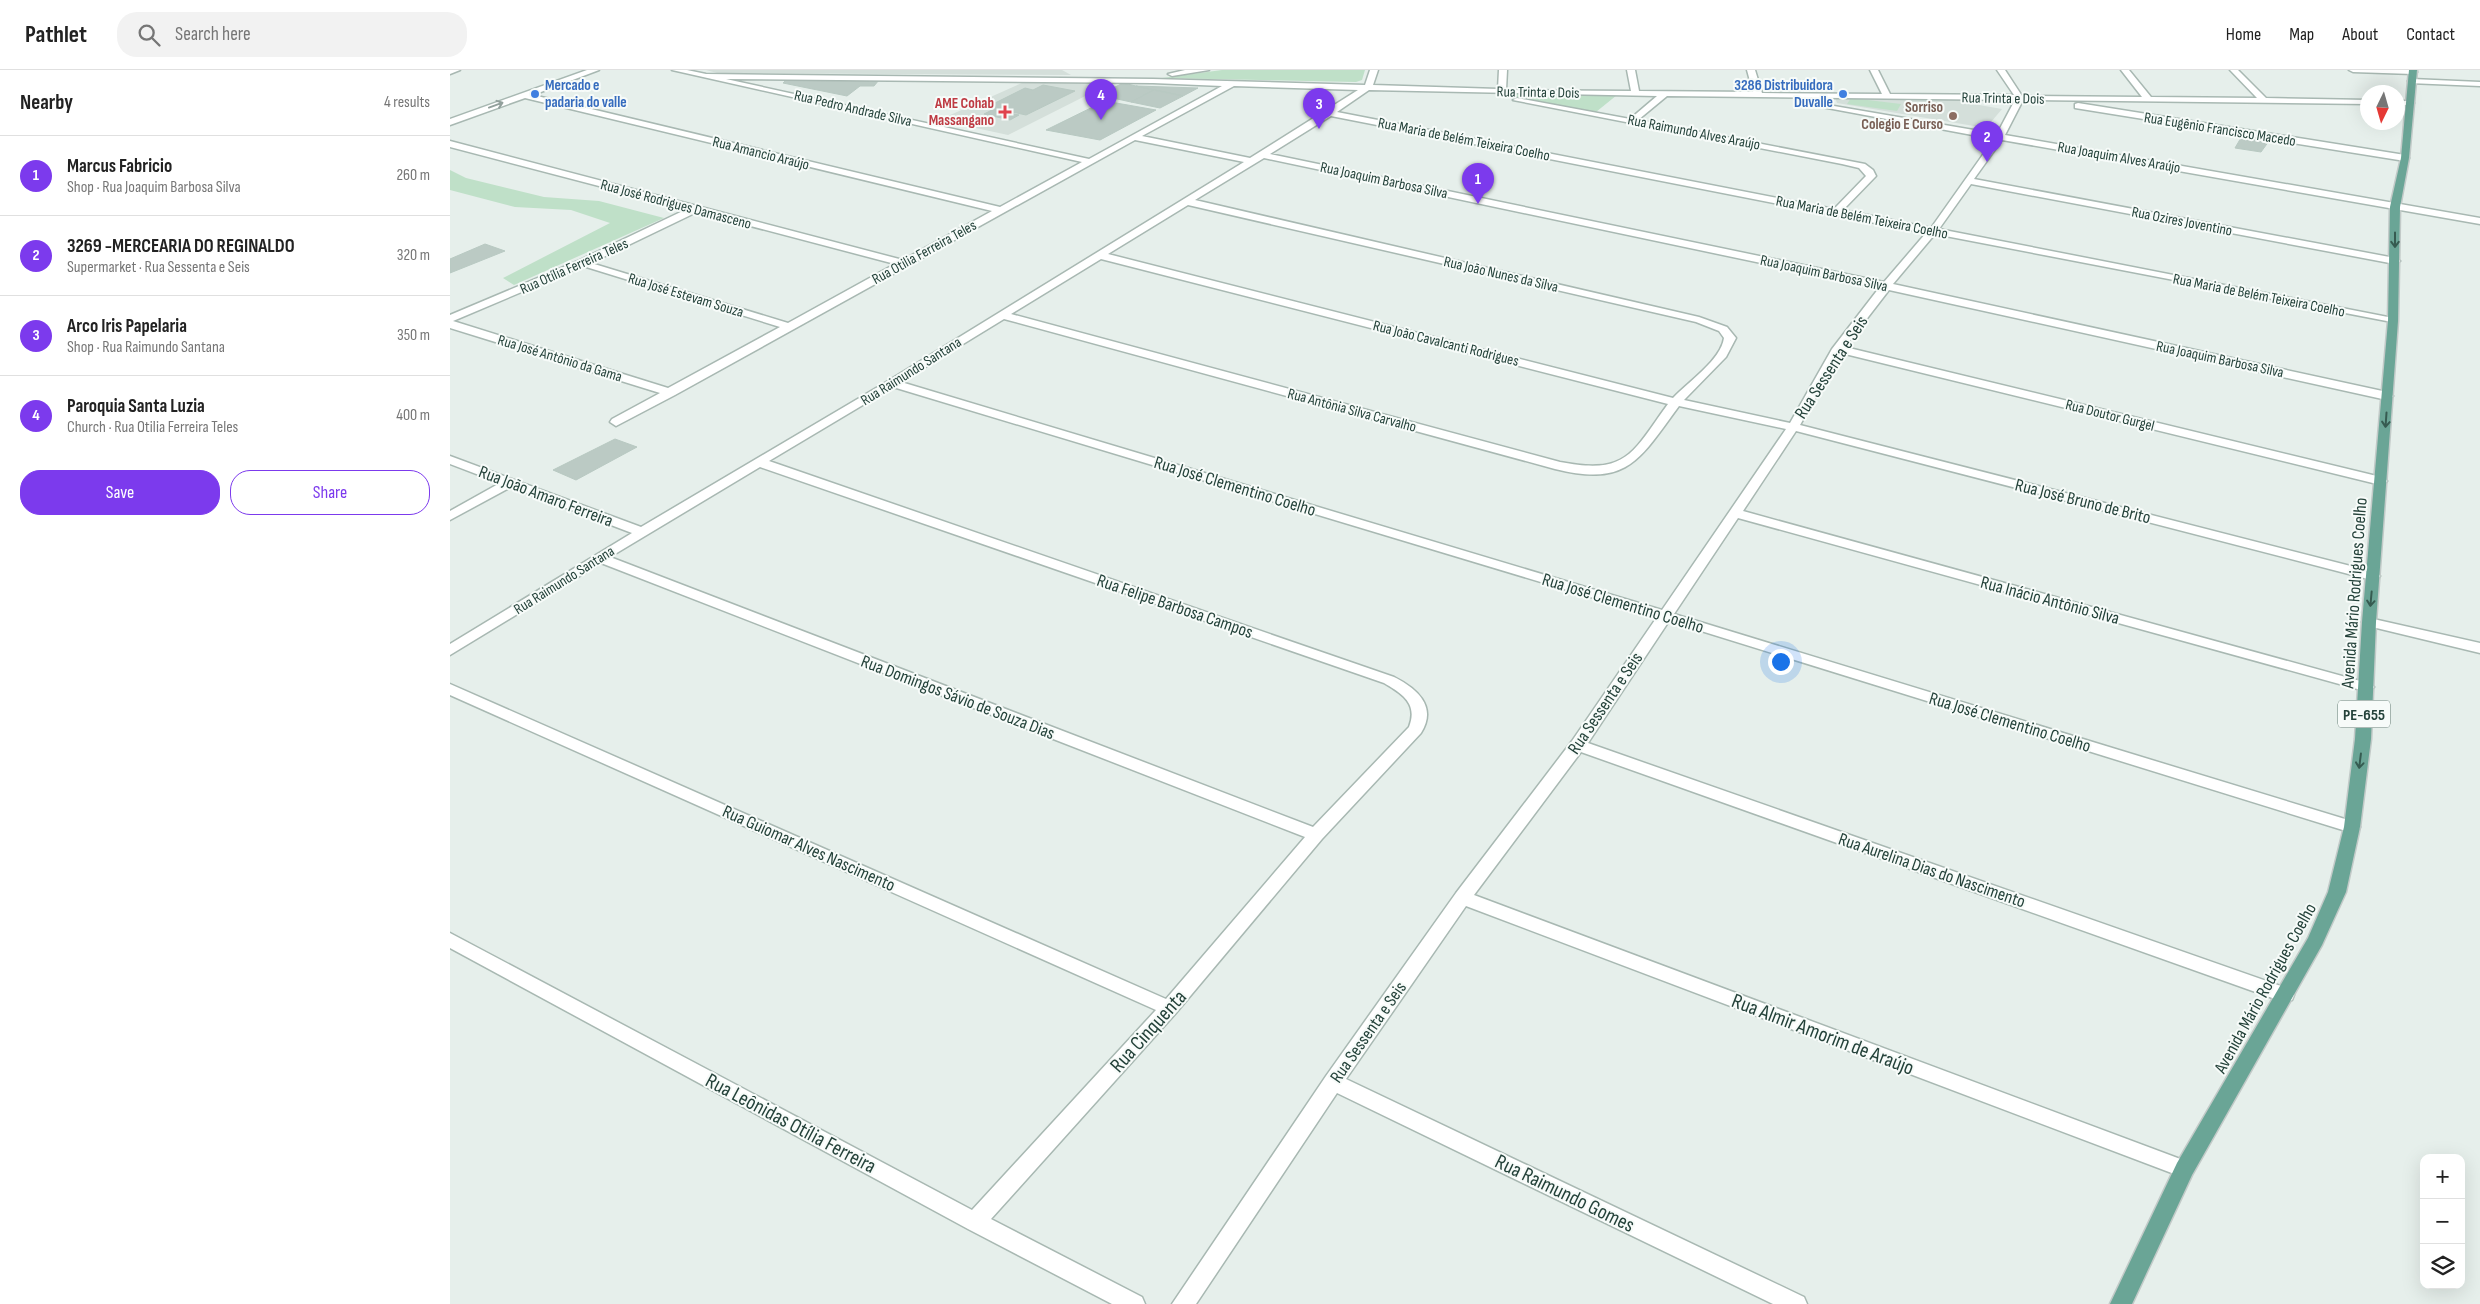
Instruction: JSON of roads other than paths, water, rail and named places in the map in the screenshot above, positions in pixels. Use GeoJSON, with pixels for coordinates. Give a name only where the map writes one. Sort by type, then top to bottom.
{"type":"FeatureCollection","features":[{"type":"Feature","properties":{"kind":"main road","name":"Avenida Mário Rodrigues Coelho"},"geometry":{"type":"LineString","coordinates":[[2405,100],[2413,74]]}},
{"type":"Feature","properties":{"kind":"main road","name":"Avenida Mário Rodrigues Coelho"},"geometry":{"type":"LineString","coordinates":[[2121,1304],[2184,1170],[2316,940],[2337,892],[2352,827],[2366,687],[2369,622],[2393,321],[2396,207],[2405,158],[2404,130]]}},
{"type":"Feature","properties":{"kind":"street"},"geometry":{"type":"LineString","coordinates":[[450,72],[456,70]]}},
{"type":"Feature","properties":{"kind":"street"},"geometry":{"type":"LineString","coordinates":[[579,70],[592,71]]}},
{"type":"Feature","properties":{"kind":"street","name":"Rua Pedro Andrade Silva"},"geometry":{"type":"LineString","coordinates":[[676,70],[1088,161]]}},
{"type":"Feature","properties":{"kind":"street"},"geometry":{"type":"LineString","coordinates":[[1074,70],[1090,80]]}},
{"type":"Feature","properties":{"kind":"street"},"geometry":{"type":"LineString","coordinates":[[1118,81],[1205,70]]}},
{"type":"Feature","properties":{"kind":"street"},"geometry":{"type":"LineString","coordinates":[[1368,87],[1374,70]]}},
{"type":"Feature","properties":{"kind":"street"},"geometry":{"type":"LineString","coordinates":[[1502,92],[1503,70]]}},
{"type":"Feature","properties":{"kind":"street"},"geometry":{"type":"LineString","coordinates":[[1631,70],[1635,93]]}},
{"type":"Feature","properties":{"kind":"street"},"geometry":{"type":"LineString","coordinates":[[1751,70],[1758,94]]}},
{"type":"Feature","properties":{"kind":"street"},"geometry":{"type":"LineString","coordinates":[[1874,70],[1886,96]]}},
{"type":"Feature","properties":{"kind":"street"},"geometry":{"type":"LineString","coordinates":[[2000,70],[2027,99]]}},
{"type":"Feature","properties":{"kind":"street"},"geometry":{"type":"LineString","coordinates":[[2124,70],[2148,99]]}},
{"type":"Feature","properties":{"kind":"street"},"geometry":{"type":"LineString","coordinates":[[2234,70],[2263,100]]}},
{"type":"Feature","properties":{"kind":"street"},"geometry":{"type":"LineString","coordinates":[[2353,70],[2413,74],[2480,84]]}},
{"type":"Feature","properties":{"kind":"street"},"geometry":{"type":"LineString","coordinates":[[450,122],[592,71]]}},
{"type":"Feature","properties":{"kind":"street","name":"Rua Trinta e Dois"},"geometry":{"type":"LineString","coordinates":[[709,76],[1090,80],[1502,92],[2360,102]]}},
{"type":"Feature","properties":{"kind":"street","name":"Rua Otilia Ferreira Teles"},"geometry":{"type":"LineString","coordinates":[[616,422],[790,327],[902,263],[1233,83]]}},
{"type":"Feature","properties":{"kind":"street","name":"Rua Raimundo Santana"},"geometry":{"type":"LineString","coordinates":[[450,650],[642,532],[892,383],[1330,113],[1368,87]]}},
{"type":"Feature","properties":{"kind":"street","name":"Rua Raimundo Alves Araújo"},"geometry":{"type":"LineString","coordinates":[[1462,90],[1632,120],[1862,166],[1870,172],[1871,176],[1836,212]]}},
{"type":"Feature","properties":{"kind":"street"},"geometry":{"type":"LineString","coordinates":[[1632,120],[1665,94]]}},
{"type":"Feature","properties":{"kind":"street","name":"Rua Joaquim Alves Araújo"},"geometry":{"type":"LineString","coordinates":[[1758,94],[2480,221]]}},
{"type":"Feature","properties":{"kind":"street","name":"Rua Amancio Araújo"},"geometry":{"type":"LineString","coordinates":[[523,95],[999,210]]}},
{"type":"Feature","properties":{"kind":"street","name":"Rua Sessenta e Seis"},"geometry":{"type":"LineString","coordinates":[[1184,1304],[1333,1082],[1462,898],[1578,745],[1664,615],[1793,427],[1838,349],[1886,286],[1933,231],[2027,99]]}},
{"type":"Feature","properties":{"kind":"street","name":"Rua Eugênio Francisco Macedo"},"geometry":{"type":"LineString","coordinates":[[2027,99],[2405,158]]}},
{"type":"Feature","properties":{"kind":"street","name":"Rua Maria de Belém Teixeira Coelho"},"geometry":{"type":"LineString","coordinates":[[1330,113],[2393,321]]}},
{"type":"Feature","properties":{"kind":"street","name":"Rua Joaquim Barbosa Silva"},"geometry":{"type":"LineString","coordinates":[[1132,138],[1255,158],[1886,286],[2387,396]]}},
{"type":"Feature","properties":{"kind":"street","name":"Rua José Rodrigues Damasceno"},"geometry":{"type":"LineString","coordinates":[[450,144],[902,263]]}},
{"type":"Feature","properties":{"kind":"street","name":"Rua Ozires Joventino"},"geometry":{"type":"LineString","coordinates":[[1968,181],[2395,261]]}},
{"type":"Feature","properties":{"kind":"street","name":"Rua João Nunes da Silva"},"geometry":{"type":"LineString","coordinates":[[1185,201],[1699,320],[1723,329],[1730,338],[1726,350],[1676,402]]}},
{"type":"Feature","properties":{"kind":"street","name":"Rua Otília Ferreira Teles"},"geometry":{"type":"LineString","coordinates":[[450,319],[582,264],[696,209]]}},
{"type":"Feature","properties":{"kind":"street","name":"Rua João Cavalcanti Rodrigues"},"geometry":{"type":"LineString","coordinates":[[1099,255],[1676,402],[1793,427]]}},
{"type":"Feature","properties":{"kind":"street","name":"Rua José Estevam Souza"},"geometry":{"type":"LineString","coordinates":[[582,264],[790,327]]}},
{"type":"Feature","properties":{"kind":"street","name":"Rua Antônia Silva Carvalho"},"geometry":{"type":"LineString","coordinates":[[1002,315],[1585,471],[1601,472],[1623,464],[1639,451],[1676,402]]}},
{"type":"Feature","properties":{"kind":"street","name":"Rua José Antônio da Gama"},"geometry":{"type":"LineString","coordinates":[[450,324],[671,392]]}},
{"type":"Feature","properties":{"kind":"street","name":"Rua Doutor Gurgel"},"geometry":{"type":"LineString","coordinates":[[1838,349],[2381,481]]}},
{"type":"Feature","properties":{"kind":"street","name":"Rua José Clementino Coelho"},"geometry":{"type":"LineString","coordinates":[[892,383],[1664,615],[2352,827]]}},
{"type":"Feature","properties":{"kind":"street","name":"Rua José Bruno de Brito"},"geometry":{"type":"LineString","coordinates":[[1793,427],[2373,576]]}},
{"type":"Feature","properties":{"kind":"street","name":"Rua João Amaro Ferreira"},"geometry":{"type":"LineString","coordinates":[[450,460],[642,532]]}},
{"type":"Feature","properties":{"kind":"street","name":"Rua Felipe Barbosa Campos"},"geometry":{"type":"LineString","coordinates":[[760,462],[1402,686],[1410,693],[1422,710],[1422,718],[1416,729],[1316,836]]}},
{"type":"Feature","properties":{"kind":"street"},"geometry":{"type":"LineString","coordinates":[[450,516],[510,483]]}},
{"type":"Feature","properties":{"kind":"street","name":"Rua Inácio Antônio Silva"},"geometry":{"type":"LineString","coordinates":[[1734,513],[2366,687]]}},
{"type":"Feature","properties":{"kind":"street","name":"Rua Domingos Sávio de Souza Dias"},"geometry":{"type":"LineString","coordinates":[[600,558],[1316,836]]}},
{"type":"Feature","properties":{"kind":"street"},"geometry":{"type":"LineString","coordinates":[[2369,622],[2480,648]]}},
{"type":"Feature","properties":{"kind":"street","name":"Rua Guiomar Alves Nascimento"},"geometry":{"type":"LineString","coordinates":[[450,689],[1169,1008]]}},
{"type":"Feature","properties":{"kind":"street","name":"Rua Aurelina Dias do Nascimento"},"geometry":{"type":"LineString","coordinates":[[1578,745],[2285,995]]}},
{"type":"Feature","properties":{"kind":"street","name":"Rua Cinquenta"},"geometry":{"type":"LineString","coordinates":[[975,1222],[1169,1008],[1316,836]]}},
{"type":"Feature","properties":{"kind":"street","name":"Rua Almir Amorim de Araújo"},"geometry":{"type":"LineString","coordinates":[[1462,898],[2184,1170]]}},
{"type":"Feature","properties":{"kind":"street","name":"Rua Leônidas Otília Ferreira"},"geometry":{"type":"LineString","coordinates":[[450,940],[975,1222],[1134,1304]]}},
{"type":"Feature","properties":{"kind":"street","name":"Rua Raimundo Gomes"},"geometry":{"type":"LineString","coordinates":[[1333,1082],[1796,1304]]}},
{"type":"Feature","properties":{"kind":"place","name":"Mercado e padaria do valle"},"geometry":{"type":"Point","coordinates":[535,94]}},
{"type":"Feature","properties":{"kind":"place","name":"3286 Distribuidora Duvalle"},"geometry":{"type":"Point","coordinates":[1843,94]}},
{"type":"Feature","properties":{"kind":"place","name":"AME Cohab Massangano"},"geometry":{"type":"Point","coordinates":[1005,112]}},
{"type":"Feature","properties":{"kind":"place","name":"Sorriso Colegio E Curso"},"geometry":{"type":"Point","coordinates":[1953,116]}},
{"type":"Feature","properties":{"kind":"place","name":"Paroquia Santa Luzia"},"geometry":{"type":"Point","coordinates":[1101,120]}},
{"type":"Feature","properties":{"kind":"place","name":"Arco Iris Papelaria"},"geometry":{"type":"Point","coordinates":[1319,129]}},
{"type":"Feature","properties":{"kind":"place","name":"3269 -MERCEARIA DO REGINALDO"},"geometry":{"type":"Point","coordinates":[1987,162]}},
{"type":"Feature","properties":{"kind":"place","name":"Marcus Fabricio"},"geometry":{"type":"Point","coordinates":[1478,204]}}]}
